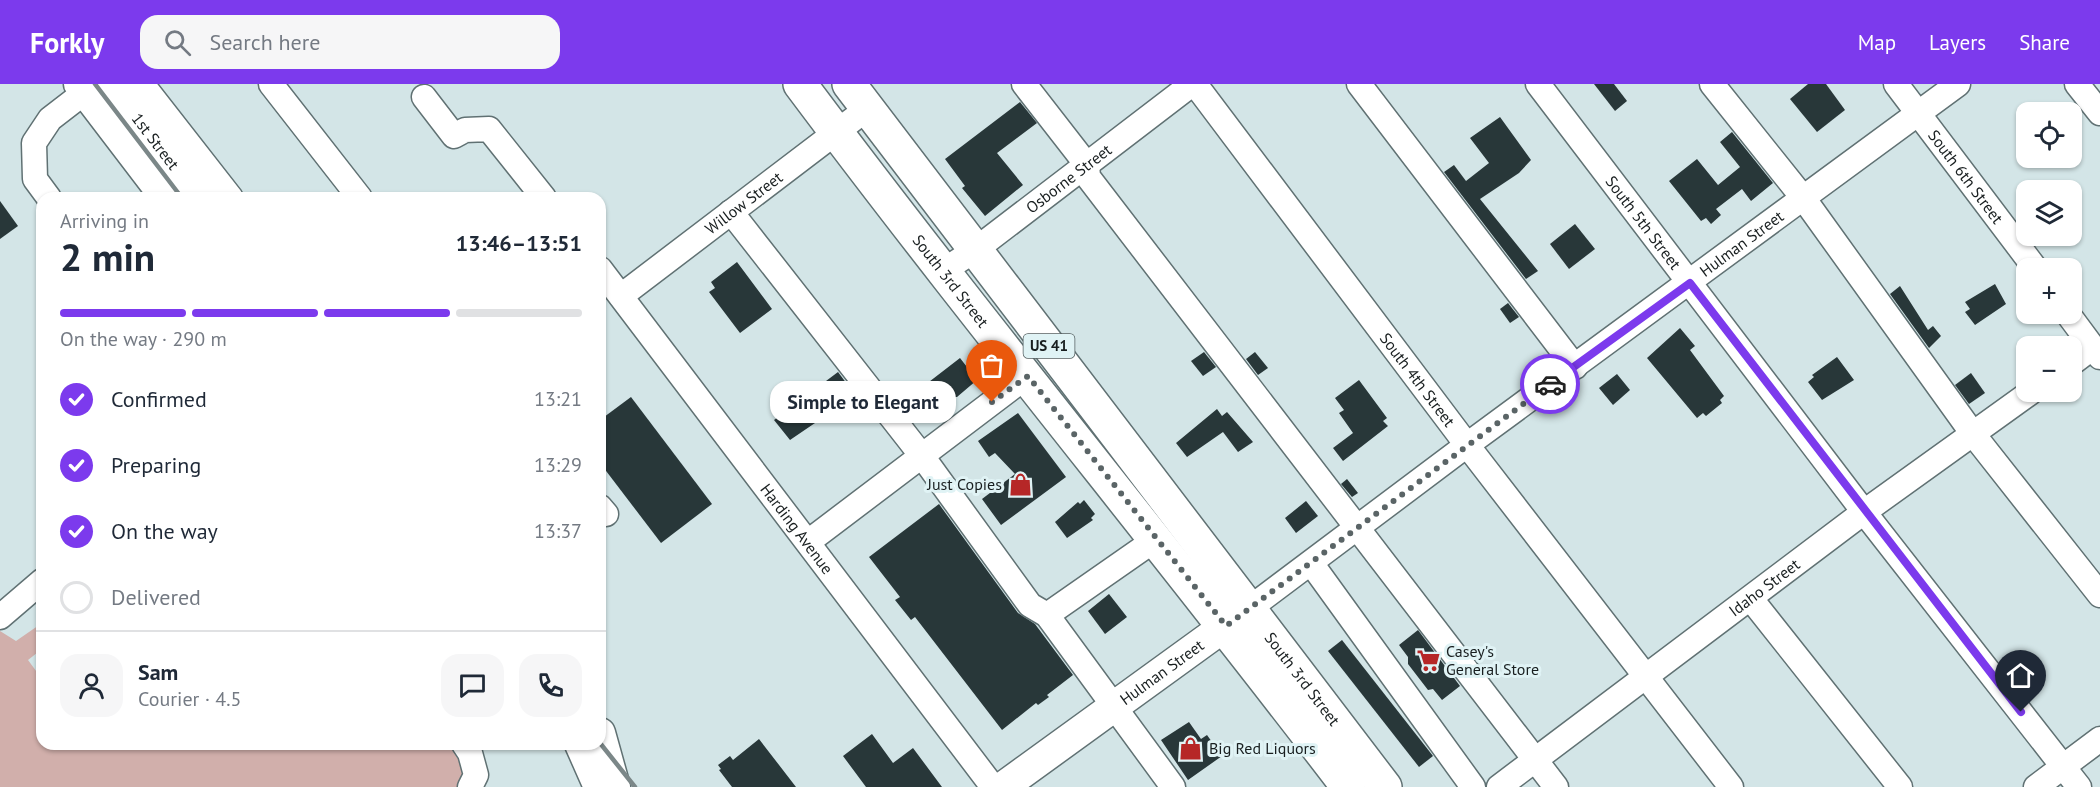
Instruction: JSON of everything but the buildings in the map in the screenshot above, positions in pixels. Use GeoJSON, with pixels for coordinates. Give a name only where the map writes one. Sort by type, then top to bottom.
{"type":"FeatureCollection","features":[{"type":"Feature","properties":{"kind":"highway","name":"South 3rd Street"},"geometry":{"type":"LineString","coordinates":[[800,84],[943,271],[1156,539],[1238,617],[1385,787]]}},
{"type":"Feature","properties":{"kind":"highway","name":"South 3rd Street"},"geometry":{"type":"LineString","coordinates":[[859,96],[975,250],[1238,617],[1348,787]]}},
{"type":"Feature","properties":{"kind":"main road","name":"1st Street"},"geometry":{"type":"LineString","coordinates":[[92,87],[162,192]]}},
{"type":"Feature","properties":{"kind":"main road","name":"1st Street"},"geometry":{"type":"LineString","coordinates":[[92,87],[193,192]]}},
{"type":"Feature","properties":{"kind":"main road","name":"Hulman Street"},"geometry":{"type":"LineString","coordinates":[[1003,787],[1238,617]]}},
{"type":"Feature","properties":{"kind":"main road"},"geometry":{"type":"LineString","coordinates":[[583,750],[599,787]]}},
{"type":"Feature","properties":{"kind":"main road"},"geometry":{"type":"LineString","coordinates":[[605,750],[615,787]]}},
{"type":"Feature","properties":{"kind":"street"},"geometry":{"type":"LineString","coordinates":[[142,84],[226,192]]}},
{"type":"Feature","properties":{"kind":"street"},"geometry":{"type":"LineString","coordinates":[[271,84],[355,192]]}},
{"type":"Feature","properties":{"kind":"street"},"geometry":{"type":"LineString","coordinates":[[1024,84],[1087,165],[1088,177],[1556,787]]}},
{"type":"Feature","properties":{"kind":"street","name":"Osborne Street"},"geometry":{"type":"LineString","coordinates":[[943,271],[975,250],[1194,84]]}},
{"type":"Feature","properties":{"kind":"street","name":"South 4th Street"},"geometry":{"type":"LineString","coordinates":[[1194,84],[1467,445],[1731,787]]}},
{"type":"Feature","properties":{"kind":"street"},"geometry":{"type":"LineString","coordinates":[[1359,84],[1575,367]]}},
{"type":"Feature","properties":{"kind":"street","name":"South 5th Street"},"geometry":{"type":"LineString","coordinates":[[1538,84],[1864,512],[2079,787]]}},
{"type":"Feature","properties":{"kind":"street"},"geometry":{"type":"LineString","coordinates":[[1712,84],[1804,199],[1973,434],[2100,595]]}},
{"type":"Feature","properties":{"kind":"street","name":"South 6th Street"},"geometry":{"type":"LineString","coordinates":[[1896,84],[2027,258]]}},
{"type":"Feature","properties":{"kind":"street","name":"Hulman Street"},"geometry":{"type":"LineString","coordinates":[[1238,617],[1467,445],[1958,84]]}},
{"type":"Feature","properties":{"kind":"street"},"geometry":{"type":"LineString","coordinates":[[2077,84],[2100,113]]}},
{"type":"Feature","properties":{"kind":"street"},"geometry":{"type":"LineString","coordinates":[[45,192],[35,179],[34,143],[50,119],[92,87]]}},
{"type":"Feature","properties":{"kind":"street","name":"Willow Street"},"geometry":{"type":"LineString","coordinates":[[621,296],[836,132],[859,96]]}},
{"type":"Feature","properties":{"kind":"street"},"geometry":{"type":"LineString","coordinates":[[424,97],[454,136],[465,130],[489,129],[539,192]]}},
{"type":"Feature","properties":{"kind":"street"},"geometry":{"type":"LineString","coordinates":[[731,212],[922,456],[1030,605],[1047,615],[1173,787]]}},
{"type":"Feature","properties":{"kind":"street","name":"Harding Avenue"},"geometry":{"type":"LineString","coordinates":[[606,277],[993,787]]}},
{"type":"Feature","properties":{"kind":"street"},"geometry":{"type":"LineString","coordinates":[[2075,324],[2096,352],[2082,358]]}},
{"type":"Feature","properties":{"kind":"street"},"geometry":{"type":"LineString","coordinates":[[808,542],[1028,376]]}},
{"type":"Feature","properties":{"kind":"street","name":"Idaho Street"},"geometry":{"type":"LineString","coordinates":[[1498,787],[1648,677],[1864,512],[2017,402]]}},
{"type":"Feature","properties":{"kind":"street"},"geometry":{"type":"LineString","coordinates":[[1047,615],[1156,539]]}},
{"type":"Feature","properties":{"kind":"street"},"geometry":{"type":"LineString","coordinates":[[1311,563],[1473,787]]}},
{"type":"Feature","properties":{"kind":"street"},"geometry":{"type":"LineString","coordinates":[[0,617],[36,586]]}},
{"type":"Feature","properties":{"kind":"street"},"geometry":{"type":"LineString","coordinates":[[1750,599],[1900,787]]}},
{"type":"Feature","properties":{"kind":"street"},"geometry":{"type":"LineString","coordinates":[[2036,787],[2100,739]]}},
{"type":"Feature","properties":{"kind":"street"},"geometry":{"type":"LineString","coordinates":[[468,750],[476,775],[470,787]]}},
{"type":"Feature","properties":{"kind":"shaded area"},"geometry":{"type":"Polygon","coordinates":[[[36,627],[36,654],[28,660],[36,671],[36,750],[461,750],[466,756],[463,787],[0,787],[0,631],[16,641],[36,627]]]}},
{"type":"Feature","properties":{"kind":"railway"},"geometry":{"type":"LineString","coordinates":[[95,84],[177,192]]}},
{"type":"Feature","properties":{"kind":"railway"},"geometry":{"type":"LineString","coordinates":[[606,750],[635,787]]}},
{"type":"Feature","properties":{"kind":"way so far"},"geometry":{"type":"LineString","coordinates":[[992,402],[1028,376],[1226,626],[1550,384]]}},
{"type":"Feature","properties":{"kind":"place","name":"Simple to Elegant"},"geometry":{"type":"Point","coordinates":[992,402]}},
{"type":"Feature","properties":{"kind":"place","name":"Just Copies"},"geometry":{"type":"Point","coordinates":[1020,484]}},
{"type":"Feature","properties":{"kind":"place","name":"Casey's General Store"},"geometry":{"type":"Point","coordinates":[1428,660]}},
{"type":"Feature","properties":{"kind":"place","name":"Big Red Liquors"},"geometry":{"type":"Point","coordinates":[1191,748]}},
{"type":"Feature","properties":{"kind":"route"},"geometry":{"type":"LineString","coordinates":[[1550,384],[1690,283],[1864,512],[2021,712]]}}]}
